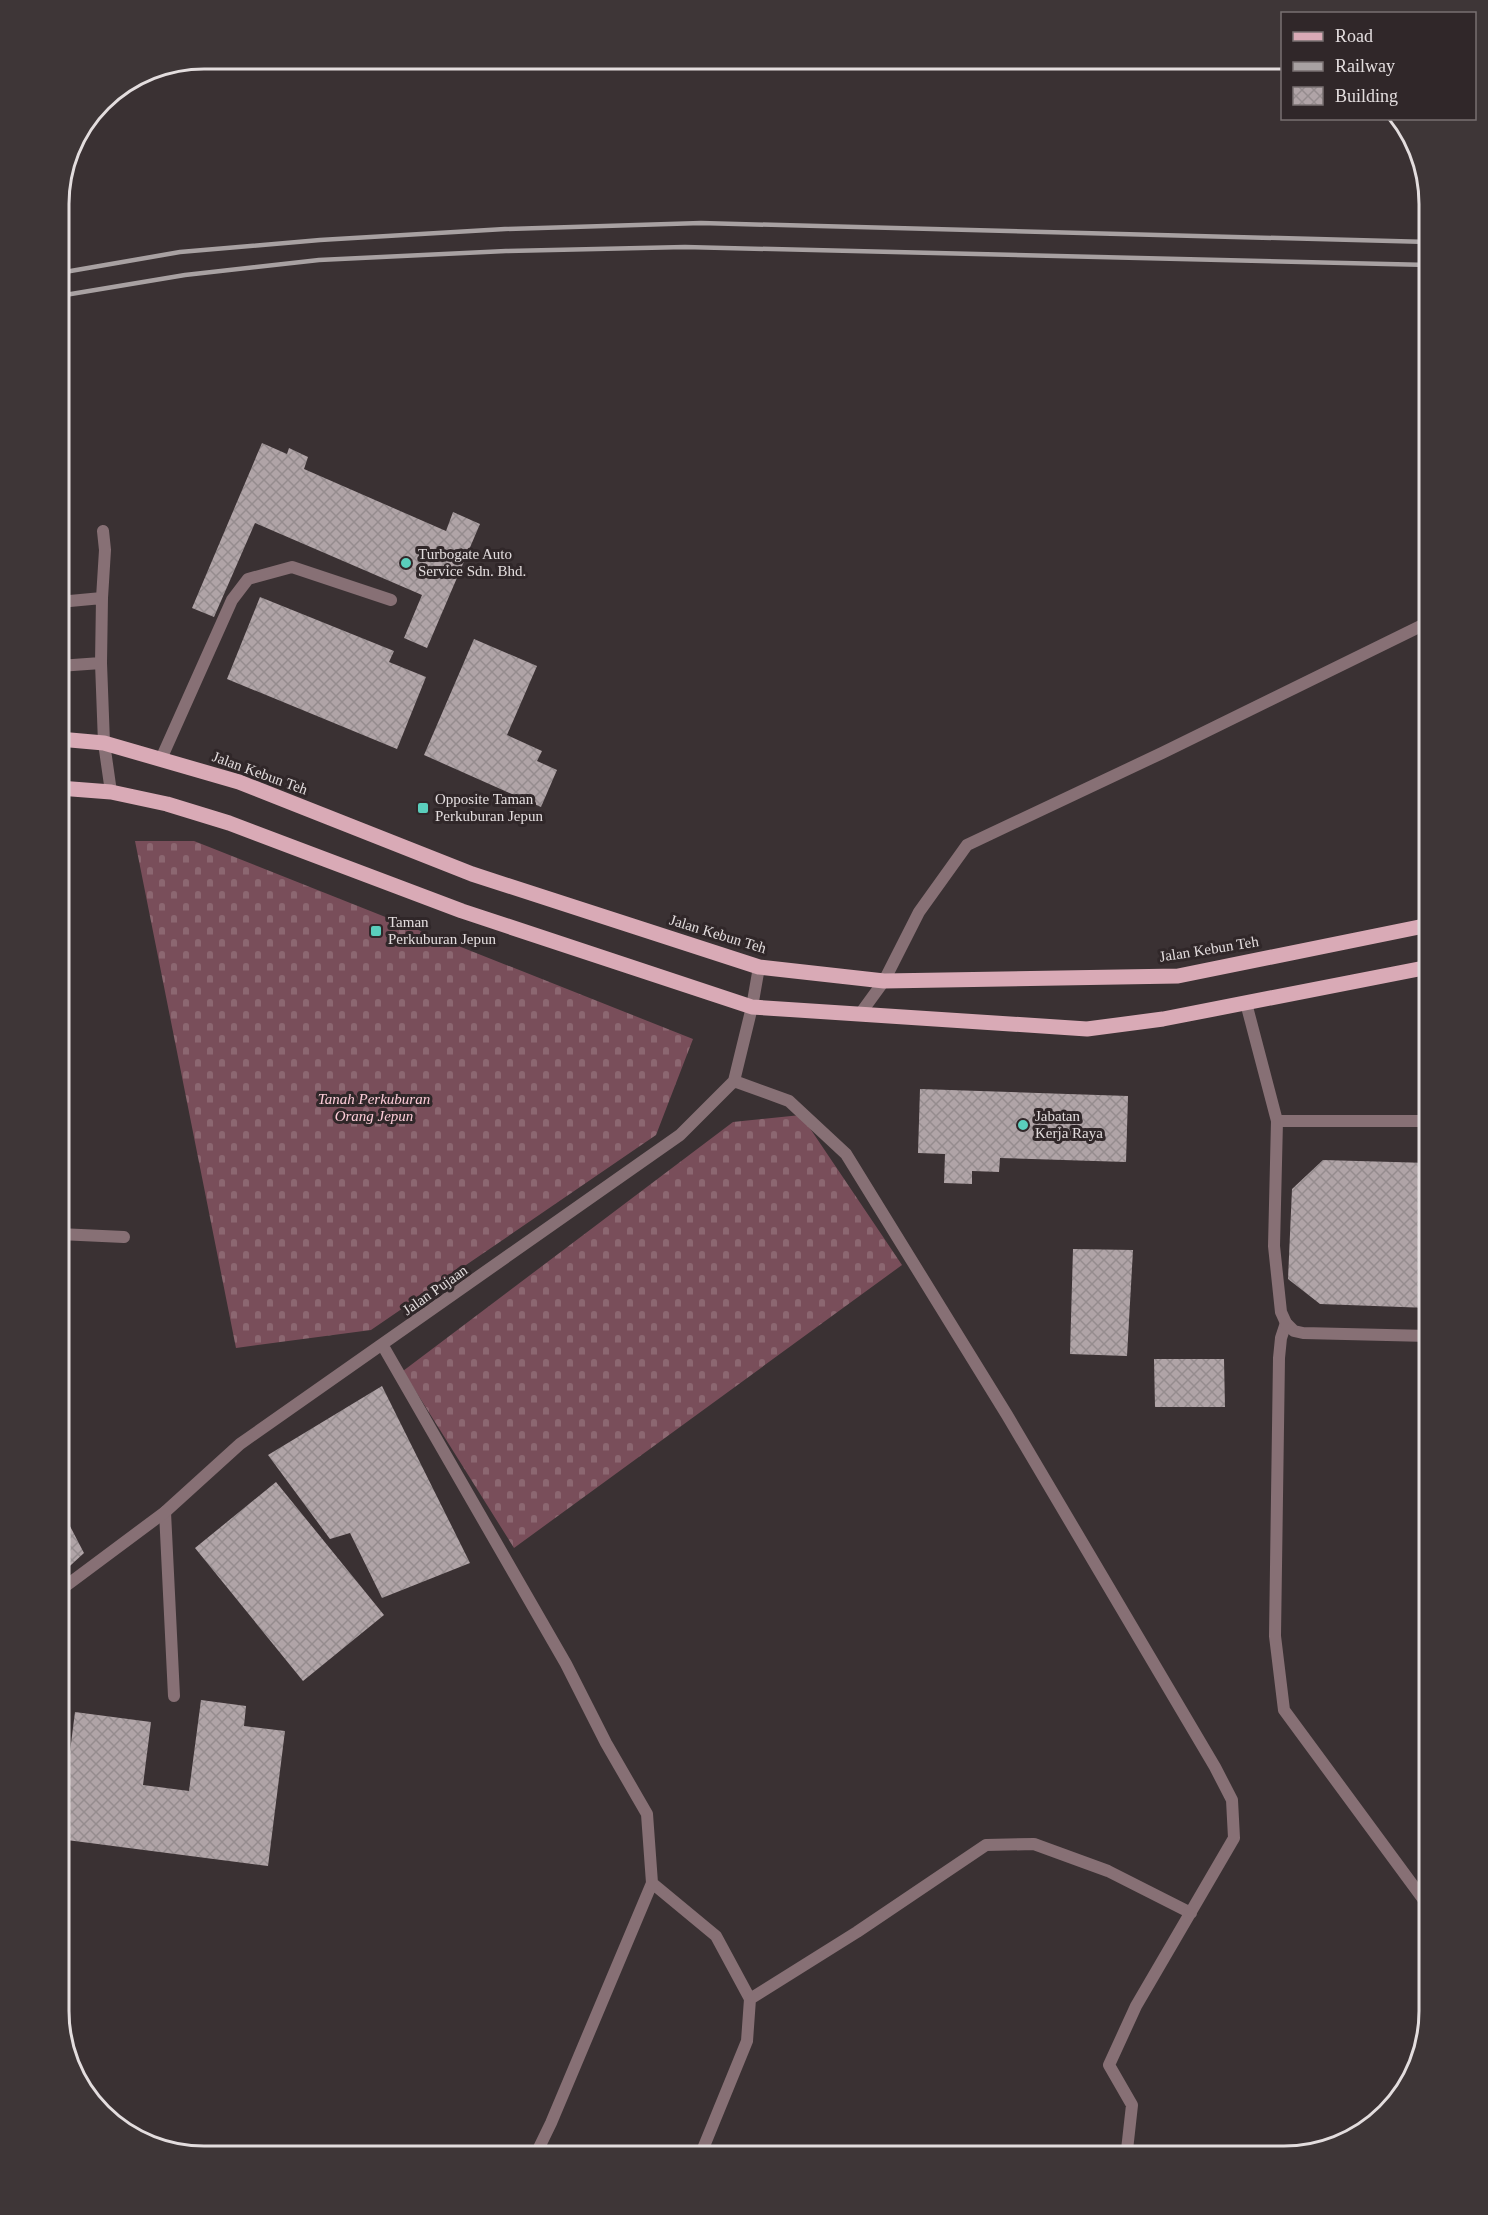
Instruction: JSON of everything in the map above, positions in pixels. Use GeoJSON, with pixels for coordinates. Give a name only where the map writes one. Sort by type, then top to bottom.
{"type":"FeatureCollection","features":[{"type":"Feature","properties":{"kind":"main road","name":"Jalan Kebun Teh"},"geometry":{"type":"LineString","coordinates":[[69,740],[104,743],[239,782],[472,874],[759,967],[884,981],[1178,976],[1419,927]]}},
{"type":"Feature","properties":{"kind":"main road"},"geometry":{"type":"LineString","coordinates":[[69,789],[111,792],[168,804],[228,823],[462,911],[752,1007],[1087,1029],[1162,1019],[1419,969]]}},
{"type":"Feature","properties":{"kind":"street"},"geometry":{"type":"LineString","coordinates":[[103,531],[105,550],[101,663],[104,743],[111,792]]}},
{"type":"Feature","properties":{"kind":"street"},"geometry":{"type":"LineString","coordinates":[[161,759],[232,600],[248,579],[292,567],[391,600]]}},
{"type":"Feature","properties":{"kind":"street"},"geometry":{"type":"LineString","coordinates":[[69,601],[102,598]]}},
{"type":"Feature","properties":{"kind":"street"},"geometry":{"type":"LineString","coordinates":[[860,1014],[884,981],[919,912],[967,845],[1419,627]]}},
{"type":"Feature","properties":{"kind":"street"},"geometry":{"type":"LineString","coordinates":[[69,665],[101,663]]}},
{"type":"Feature","properties":{"kind":"street"},"geometry":{"type":"LineString","coordinates":[[759,967],[734,1081],[789,1101],[846,1154],[1007,1415],[1215,1767],[1232,1800],[1234,1838],[1136,2006],[1109,2065],[1132,2105],[1127,2146]]}},
{"type":"Feature","properties":{"kind":"street"},"geometry":{"type":"LineString","coordinates":[[1246,1003],[1277,1121],[1274,1246],[1281,1312],[1286,1323],[1294,1331],[1303,1333],[1419,1336]]}},
{"type":"Feature","properties":{"kind":"street","name":"Jalan Pujaan"},"geometry":{"type":"LineString","coordinates":[[69,1583],[165,1512],[240,1444],[680,1135],[734,1081]]}},
{"type":"Feature","properties":{"kind":"street"},"geometry":{"type":"LineString","coordinates":[[1277,1121],[1419,1121]]}},
{"type":"Feature","properties":{"kind":"street"},"geometry":{"type":"LineString","coordinates":[[69,1234],[123,1237]]}},
{"type":"Feature","properties":{"kind":"street"},"geometry":{"type":"LineString","coordinates":[[1286,1323],[1281,1338],[1279,1358],[1275,1504],[1275,1636],[1284,1710],[1419,1895]]}},
{"type":"Feature","properties":{"kind":"street"},"geometry":{"type":"LineString","coordinates":[[382,1346],[566,1664],[606,1743],[647,1814],[652,1883],[540,2146]]}},
{"type":"Feature","properties":{"kind":"street"},"geometry":{"type":"LineString","coordinates":[[165,1512],[174,1696]]}},
{"type":"Feature","properties":{"kind":"street"},"geometry":{"type":"LineString","coordinates":[[750,1999],[857,1932],[986,1845],[1034,1844],[1108,1870],[1191,1913]]}},
{"type":"Feature","properties":{"kind":"street"},"geometry":{"type":"LineString","coordinates":[[652,1883],[716,1936],[750,1999],[747,2041],[703,2146]]}},
{"type":"Feature","properties":{"kind":"green space","name":"Tanah Perkuburan Orang Jepun"},"geometry":{"type":"Polygon","coordinates":[[[135,841],[194,841],[693,1039],[656,1135],[371,1330],[236,1348],[135,841]]]}},
{"type":"Feature","properties":{"kind":"green space"},"geometry":{"type":"Polygon","coordinates":[[[801,1115],[902,1265],[514,1548],[403,1371],[733,1122],[801,1115]]]}},
{"type":"Feature","properties":{"kind":"building","name":"Turbogate Auto Service Sdn. Bhd."},"geometry":{"type":"Polygon","coordinates":[[[262,443],[287,454],[289,448],[308,457],[304,469],[446,531],[453,512],[480,524],[427,648],[404,638],[422,595],[255,523],[214,617],[192,608],[262,443]]]}},
{"type":"Feature","properties":{"kind":"building"},"geometry":{"type":"Polygon","coordinates":[[[260,597],[394,651],[389,662],[426,677],[397,749],[227,679],[260,597]]]}},
{"type":"Feature","properties":{"kind":"building"},"geometry":{"type":"Polygon","coordinates":[[[474,639],[537,666],[507,735],[542,751],[537,761],[557,770],[541,807],[424,755],[474,639]]]}},
{"type":"Feature","properties":{"kind":"building","name":"Jabatan Kerja Raya"},"geometry":{"type":"Polygon","coordinates":[[[920,1089],[1128,1096],[1126,1162],[1000,1158],[999,1172],[972,1171],[972,1184],[944,1183],[945,1154],[918,1153],[920,1089]]]}},
{"type":"Feature","properties":{"kind":"building"},"geometry":{"type":"Polygon","coordinates":[[[1323,1160],[1419,1163],[1419,1308],[1320,1304],[1288,1279],[1292,1189],[1323,1160]]]}},
{"type":"Feature","properties":{"kind":"building"},"geometry":{"type":"Polygon","coordinates":[[[1073,1249],[1133,1250],[1127,1356],[1070,1354],[1073,1249]]]}},
{"type":"Feature","properties":{"kind":"building"},"geometry":{"type":"Polygon","coordinates":[[[1154,1359],[1224,1359],[1225,1407],[1155,1407],[1154,1359]]]}},
{"type":"Feature","properties":{"kind":"building"},"geometry":{"type":"Polygon","coordinates":[[[382,1386],[470,1563],[382,1598],[350,1533],[330,1539],[268,1455],[382,1386]]]}},
{"type":"Feature","properties":{"kind":"building"},"geometry":{"type":"Polygon","coordinates":[[[276,1482],[384,1615],[303,1681],[195,1548],[276,1482]]]}},
{"type":"Feature","properties":{"kind":"building"},"geometry":{"type":"Polygon","coordinates":[[[69,1524],[84,1553],[69,1567],[69,1524]]]}},
{"type":"Feature","properties":{"kind":"building"},"geometry":{"type":"Polygon","coordinates":[[[201,1700],[246,1706],[244,1726],[285,1731],[268,1866],[69,1840],[69,1760],[75,1712],[151,1722],[143,1785],[189,1791],[201,1700]]]}},
{"type":"Feature","properties":{"kind":"railway"},"geometry":{"type":"LineString","coordinates":[[69,271],[180,252],[320,240],[505,229],[701,223],[1419,242]]}},
{"type":"Feature","properties":{"kind":"railway"},"geometry":{"type":"LineString","coordinates":[[69,294],[185,275],[319,260],[506,251],[685,247],[1419,265]]}},
{"type":"Feature","properties":{"kind":"place","name":"Turbogate Auto Service Sdn. Bhd."},"geometry":{"type":"Point","coordinates":[406,563]}},
{"type":"Feature","properties":{"kind":"place","name":"Opposite Taman Perkuburan Jepun"},"geometry":{"type":"Point","coordinates":[423,808]}},
{"type":"Feature","properties":{"kind":"place","name":"Taman Perkuburan Jepun"},"geometry":{"type":"Point","coordinates":[376,931]}},
{"type":"Feature","properties":{"kind":"place","name":"Jabatan Kerja Raya"},"geometry":{"type":"Point","coordinates":[1023,1125]}}]}
